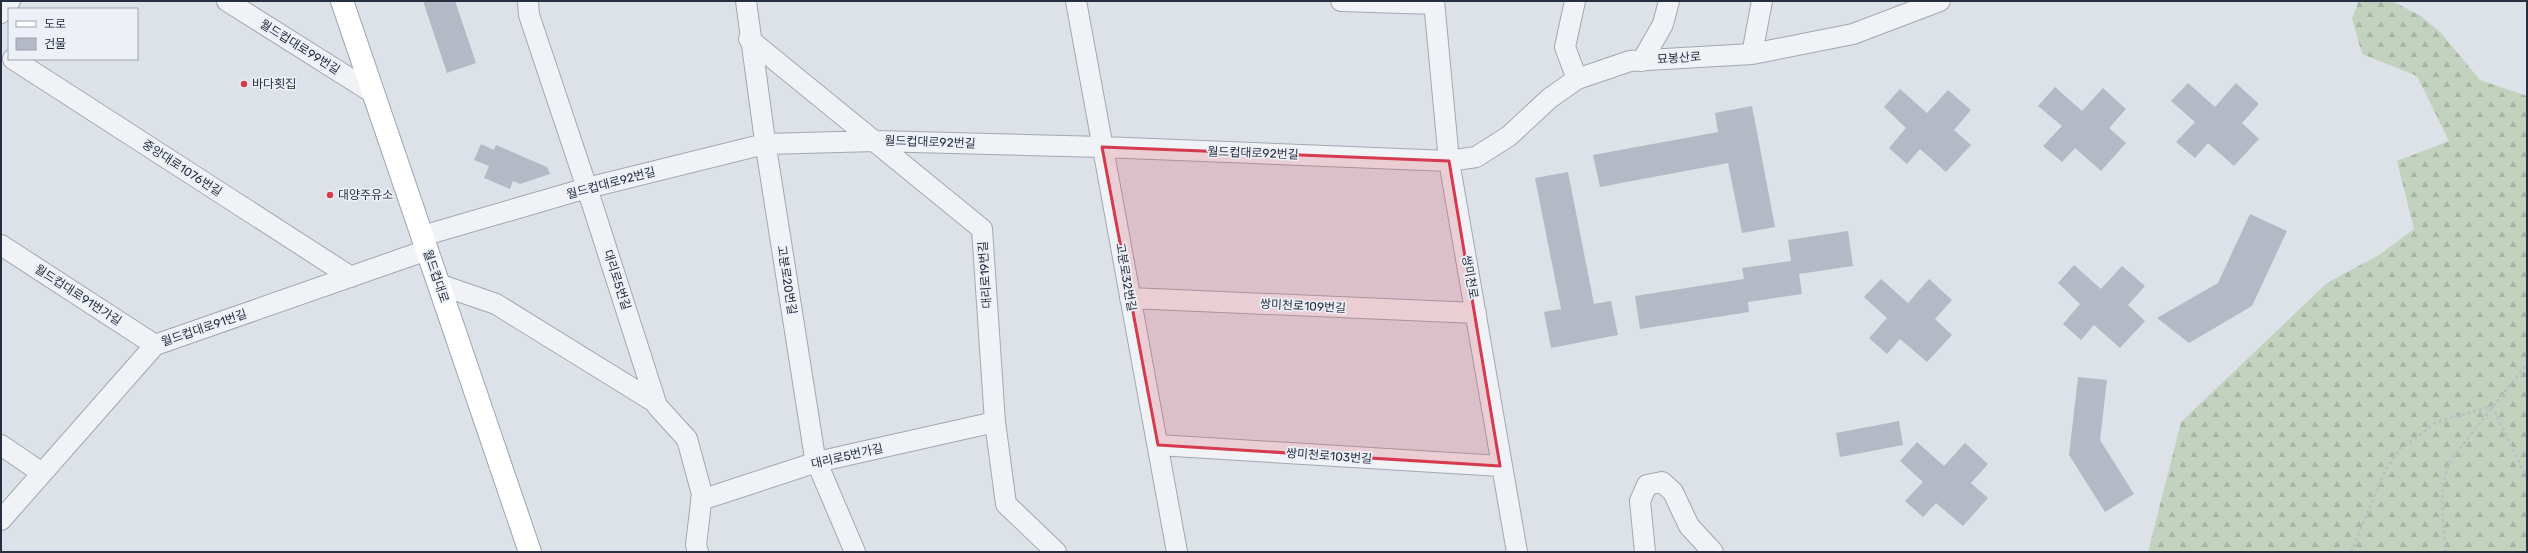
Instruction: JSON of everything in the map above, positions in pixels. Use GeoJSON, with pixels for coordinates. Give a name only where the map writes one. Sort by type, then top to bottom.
{"type":"FeatureCollection","features":[{"type":"Feature","properties":{"kind":"main road","name":"월드컵대로"},"geometry":{"type":"LineString","coordinates":[[342,1],[530,552]]}},
{"type":"Feature","properties":{"kind":"street"},"geometry":{"type":"LineString","coordinates":[[1,13],[10,1]]}},
{"type":"Feature","properties":{"kind":"street","name":"월드컵대로99번길"},"geometry":{"type":"LineString","coordinates":[[227,1],[373,93]]}},
{"type":"Feature","properties":{"kind":"street","name":"대리로5번길"},"geometry":{"type":"LineString","coordinates":[[528,1],[528,15],[587,188],[656,403],[687,439],[702,494],[696,545],[698,552]]}},
{"type":"Feature","properties":{"kind":"street","name":"고분로20번길"},"geometry":{"type":"LineString","coordinates":[[746,1],[749,39],[765,144],[817,462],[855,552]]}},
{"type":"Feature","properties":{"kind":"street","name":"고분로32번길"},"geometry":{"type":"LineString","coordinates":[[1076,1],[1177,552]]}},
{"type":"Feature","properties":{"kind":"street"},"geometry":{"type":"LineString","coordinates":[[1341,1],[1434,2]]}},
{"type":"Feature","properties":{"kind":"street"},"geometry":{"type":"LineString","coordinates":[[1575,1],[1565,47],[1577,79]]}},
{"type":"Feature","properties":{"kind":"street"},"geometry":{"type":"LineString","coordinates":[[1642,61],[1663,24],[1669,1]]}},
{"type":"Feature","properties":{"kind":"street"},"geometry":{"type":"LineString","coordinates":[[1752,54],[1762,1]]}},
{"type":"Feature","properties":{"kind":"street","name":"쌍미천로"},"geometry":{"type":"LineString","coordinates":[[1434,2],[1449,161],[1476,313],[1500,466],[1517,552]]}},
{"type":"Feature","properties":{"kind":"street","name":"묘봉산로"},"geometry":{"type":"LineString","coordinates":[[1449,161],[1476,157],[1509,136],[1550,98],[1577,79],[1630,61],[1752,54],[1853,34],[1933,2]]}},
{"type":"Feature","properties":{"kind":"street","name":"대리로19번길"},"geometry":{"type":"LineString","coordinates":[[749,39],[876,141],[982,229],[995,422],[1006,504],[1056,552]]}},
{"type":"Feature","properties":{"kind":"street","name":"중앙대로1076번길"},"geometry":{"type":"LineString","coordinates":[[15,60],[351,277]]}},
{"type":"Feature","properties":{"kind":"street","name":"월드컵대로92번길"},"geometry":{"type":"LineString","coordinates":[[424,243],[587,188],[765,144],[876,141],[1102,147],[1449,161]]}},
{"type":"Feature","properties":{"kind":"street","name":"월드컵대로91번길"},"geometry":{"type":"LineString","coordinates":[[1,520],[155,345],[351,277],[424,243]]}},
{"type":"Feature","properties":{"kind":"street","name":"월드컵대로91번가길"},"geometry":{"type":"LineString","coordinates":[[1,245],[155,345]]}},
{"type":"Feature","properties":{"kind":"street"},"geometry":{"type":"LineString","coordinates":[[438,284],[496,304],[656,403]]}},
{"type":"Feature","properties":{"kind":"street","name":"쌍미천로109번길"},"geometry":{"type":"LineString","coordinates":[[1130,298],[1476,313]]}},
{"type":"Feature","properties":{"kind":"street","name":"대리로5번가길"},"geometry":{"type":"LineString","coordinates":[[701,500],[817,462],[995,422]]}},
{"type":"Feature","properties":{"kind":"street"},"geometry":{"type":"LineString","coordinates":[[1,445],[42,473]]}},
{"type":"Feature","properties":{"kind":"street","name":"쌍미천로103번길"},"geometry":{"type":"LineString","coordinates":[[1158,445],[1500,466]]}},
{"type":"Feature","properties":{"kind":"street"},"geometry":{"type":"LineString","coordinates":[[1645,552],[1640,501],[1648,485],[1662,482],[1673,492],[1689,526],[1713,552]]}},
{"type":"Feature","properties":{"kind":"path"},"geometry":{"type":"LineString","coordinates":[[2446,552],[2442,509],[2447,468],[2462,443],[2527,364]]}},
{"type":"Feature","properties":{"kind":"path"},"geometry":{"type":"LineString","coordinates":[[2492,406],[2527,478]]}},
{"type":"Feature","properties":{"kind":"path"},"geometry":{"type":"LineString","coordinates":[[2351,552],[2386,469],[2400,449],[2437,422],[2492,406]]}},
{"type":"Feature","properties":{"kind":"highlighted area"},"geometry":{"type":"Polygon","coordinates":[[[1102,147],[1449,161],[1500,466],[1158,445],[1102,147]]]}},
{"type":"Feature","properties":{"kind":"green space"},"geometry":{"type":"Polygon","coordinates":[[[2359,1],[2392,1],[2421,16],[2441,33],[2480,80],[2527,96],[2527,552],[2148,552],[2181,422],[2327,283],[2379,255],[2414,229],[2397,161],[2449,141],[2417,76],[2362,54],[2352,18],[2359,1]]]}},
{"type":"Feature","properties":{"kind":"building"},"geometry":{"type":"Polygon","coordinates":[[[423,1],[455,1],[476,63],[447,73],[423,1]]]}},
{"type":"Feature","properties":{"kind":"building"},"geometry":{"type":"Polygon","coordinates":[[[2188,83],[2215,107],[2236,83],[2259,104],[2242,123],[2259,139],[2234,166],[2208,143],[2195,158],[2176,142],[2195,122],[2171,101],[2188,83]]]}},
{"type":"Feature","properties":{"kind":"building"},"geometry":{"type":"Polygon","coordinates":[[[2055,87],[2082,111],[2103,88],[2126,109],[2109,128],[2126,143],[2101,171],[2075,148],[2062,162],[2043,146],[2062,126],[2038,106],[2055,87]]]}},
{"type":"Feature","properties":{"kind":"building"},"geometry":{"type":"Polygon","coordinates":[[[1900,89],[1927,113],[1948,90],[1971,110],[1954,130],[1971,145],[1946,172],[1920,149],[1907,164],[1889,148],[1906,128],[1884,107],[1900,89]]]}},
{"type":"Feature","properties":{"kind":"building"},"geometry":{"type":"Polygon","coordinates":[[[1752,106],[1775,227],[1742,233],[1728,163],[1600,187],[1593,155],[1718,132],[1715,113],[1752,106]]]}},
{"type":"Feature","properties":{"kind":"building"},"geometry":{"type":"Polygon","coordinates":[[[481,144],[494,150],[496,145],[547,167],[550,174],[520,184],[513,181],[510,189],[484,178],[489,166],[474,160],[481,144]]]}},
{"type":"Feature","properties":{"kind":"building"},"geometry":{"type":"Polygon","coordinates":[[[1568,172],[1594,304],[1611,301],[1618,335],[1551,348],[1544,312],[1561,309],[1535,178],[1568,172]]]}},
{"type":"Feature","properties":{"kind":"building"},"geometry":{"type":"Polygon","coordinates":[[[2250,214],[2287,231],[2252,306],[2189,343],[2157,318],[2218,283],[2250,214]]]}},
{"type":"Feature","properties":{"kind":"building"},"geometry":{"type":"Polygon","coordinates":[[[1848,231],[1853,266],[1799,274],[1802,294],[1748,302],[1749,312],[1640,329],[1635,296],[1744,279],[1742,268],[1791,261],[1788,240],[1848,231]]]}},
{"type":"Feature","properties":{"kind":"building"},"geometry":{"type":"Polygon","coordinates":[[[2074,265],[2101,289],[2122,266],[2145,286],[2128,305],[2145,321],[2120,348],[2094,325],[2081,340],[2063,324],[2080,304],[2058,283],[2074,265]]]}},
{"type":"Feature","properties":{"kind":"building"},"geometry":{"type":"Polygon","coordinates":[[[1881,279],[1908,303],[1929,279],[1952,300],[1935,319],[1952,335],[1927,362],[1900,339],[1887,354],[1869,338],[1887,318],[1864,297],[1881,279]]]}},
{"type":"Feature","properties":{"kind":"building"},"geometry":{"type":"Polygon","coordinates":[[[2078,377],[2107,380],[2100,440],[2134,494],[2105,512],[2069,455],[2078,377]]]}},
{"type":"Feature","properties":{"kind":"building"},"geometry":{"type":"Polygon","coordinates":[[[1899,421],[1903,445],[1840,457],[1836,433],[1899,421]]]}},
{"type":"Feature","properties":{"kind":"building"},"geometry":{"type":"Polygon","coordinates":[[[1917,442],[1944,466],[1965,443],[1988,464],[1971,483],[1988,498],[1963,526],[1936,503],[1923,517],[1905,501],[1923,482],[1900,461],[1917,442]]]}},
{"type":"Feature","properties":{"kind":"place","name":"바다횟집"},"geometry":{"type":"Point","coordinates":[244,84]}},
{"type":"Feature","properties":{"kind":"place","name":"대양주유소"},"geometry":{"type":"Point","coordinates":[330,195]}}]}
